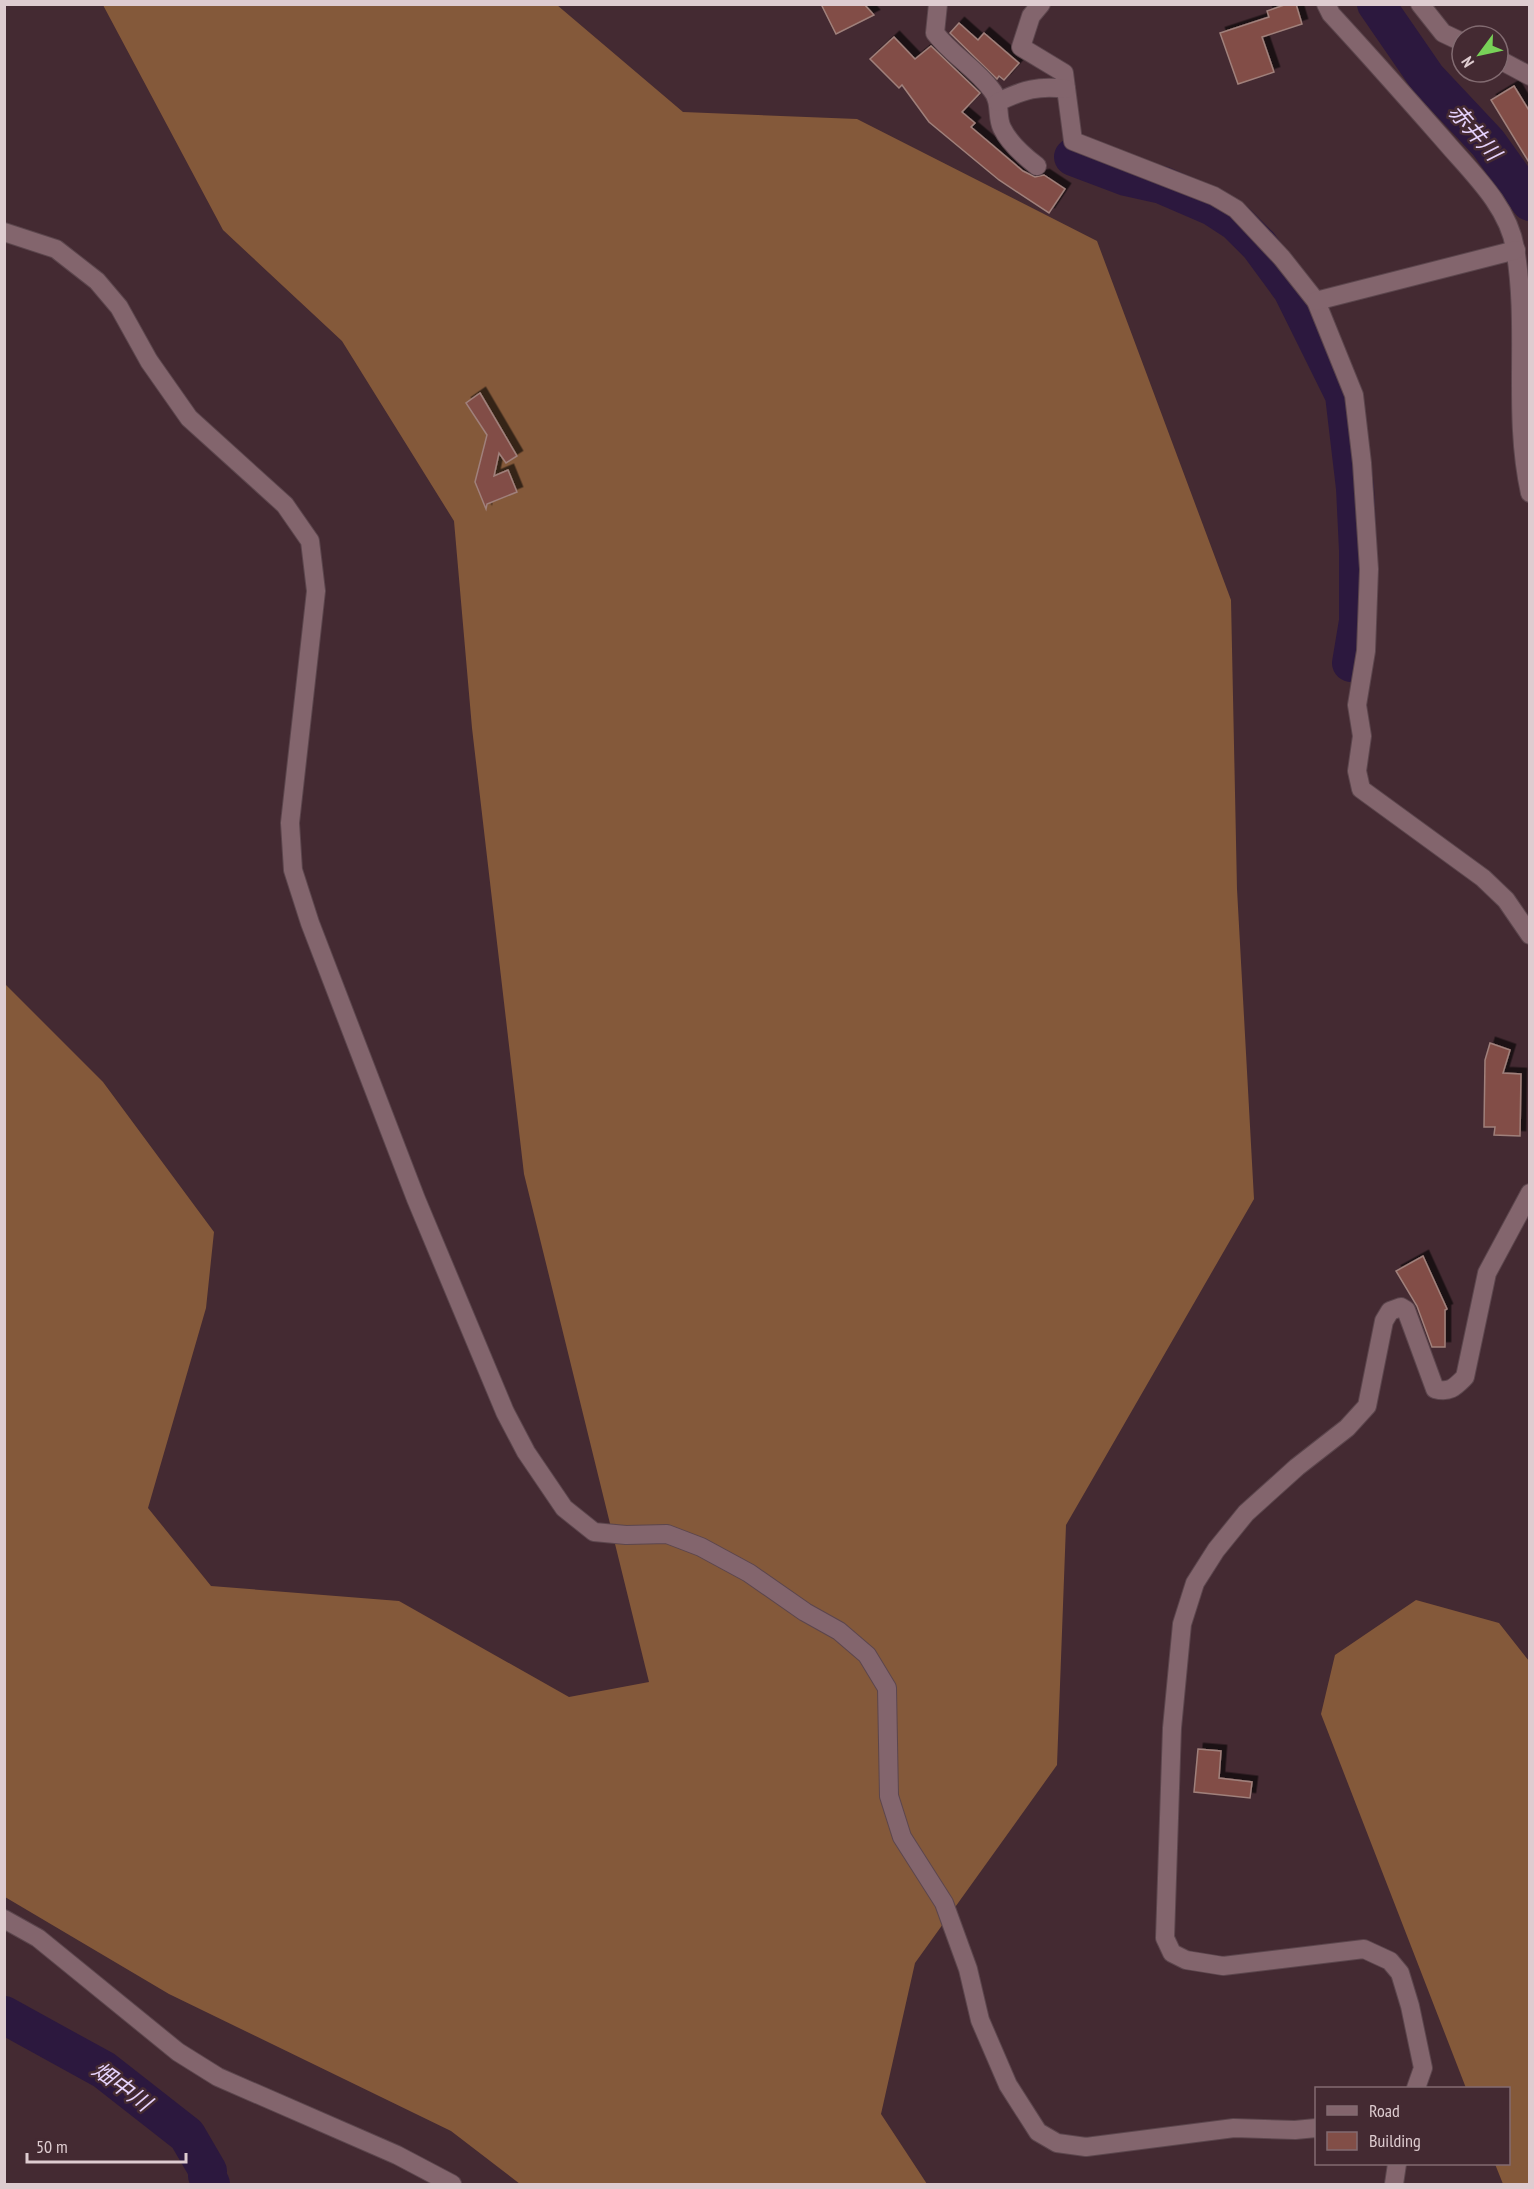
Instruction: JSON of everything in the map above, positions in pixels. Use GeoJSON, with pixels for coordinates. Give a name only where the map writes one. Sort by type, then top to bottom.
{"type":"FeatureCollection","features":[{"type":"Feature","properties":{"kind":"street"},"geometry":{"type":"LineString","coordinates":[[938,4],[935,33],[948,50],[992,89],[998,102],[1001,127],[1022,154],[1037,166]]}},
{"type":"Feature","properties":{"kind":"street"},"geometry":{"type":"LineString","coordinates":[[1041,4],[1031,16],[1021,46],[1064,73],[1073,141],[1214,196],[1236,209],[1282,258],[1316,301],[1354,395],[1362,463],[1369,569],[1366,651],[1357,705],[1362,736],[1357,771],[1362,789],[1483,878],[1506,900],[1530,935]]}},
{"type":"Feature","properties":{"kind":"street"},"geometry":{"type":"LineString","coordinates":[[1326,4],[1331,14],[1394,80],[1493,198],[1510,232],[1516,250],[1522,315],[1520,414],[1530,493]]}},
{"type":"Feature","properties":{"kind":"street"},"geometry":{"type":"LineString","coordinates":[[1420,4],[1443,33],[1450,36]]}},
{"type":"Feature","properties":{"kind":"street"},"geometry":{"type":"LineString","coordinates":[[1510,65],[1530,76]]}},
{"type":"Feature","properties":{"kind":"street"},"geometry":{"type":"LineString","coordinates":[[998,102],[1018,93],[1046,86],[1066,89]]}},
{"type":"Feature","properties":{"kind":"street"},"geometry":{"type":"LineString","coordinates":[[4,232],[56,249],[97,281],[119,307],[149,361],[189,418],[285,505],[310,541],[316,591],[290,824],[293,870],[310,923],[416,1199],[505,1412],[526,1452],[564,1508],[594,1532],[626,1535],[667,1534],[701,1547],[749,1573],[805,1612],[838,1631],[867,1655],[887,1688],[889,1796],[902,1838],[944,1903],[968,1969],[980,2020],[1008,2085],[1038,2132],[1057,2143],[1086,2146],[1234,2128],[1295,2130],[1315,2128]]}},
{"type":"Feature","properties":{"kind":"street"},"geometry":{"type":"LineString","coordinates":[[1316,301],[1516,250]]}},
{"type":"Feature","properties":{"kind":"street"},"geometry":{"type":"LineString","coordinates":[[1416,2087],[1423,2068],[1410,2006],[1400,1973],[1390,1961],[1364,1949],[1223,1966],[1186,1960],[1172,1953],[1165,1938],[1172,1728],[1182,1624],[1195,1583],[1216,1550],[1246,1513],[1297,1467],[1347,1428],[1367,1406],[1384,1321],[1390,1311],[1401,1307],[1406,1311],[1435,1389],[1444,1391],[1454,1388],[1465,1377],[1487,1273],[1530,1193]]}},
{"type":"Feature","properties":{"kind":"street"},"geometry":{"type":"LineString","coordinates":[[4,1919],[38,1938],[178,2052],[218,2077],[397,2155],[452,2184]]}},
{"type":"Feature","properties":{"kind":"street"},"geometry":{"type":"LineString","coordinates":[[1394,2184],[1397,2165]]}},
{"type":"Feature","properties":{"kind":"shaded area"},"geometry":{"type":"Polygon","coordinates":[[[103,5],[557,5],[683,112],[857,119],[1097,241],[1231,600],[1237,889],[1254,1199],[1066,1525],[1057,1765],[915,1963],[881,2114],[927,2184],[520,2184],[451,2131],[169,1994],[5,1897],[4,983],[103,1082],[214,1232],[206,1308],[148,1508],[211,1586],[399,1601],[569,1697],[649,1682],[524,1174],[472,728],[454,521],[342,341],[223,230],[103,5]]]}},
{"type":"Feature","properties":{"kind":"shaded area"},"geometry":{"type":"Polygon","coordinates":[[[1416,1600],[1499,1623],[1529,1661],[1529,2184],[1503,2184],[1495,2165],[1510,2165],[1510,2087],[1466,2087],[1321,1714],[1335,1655],[1416,1600]]]}},
{"type":"Feature","properties":{"kind":"building"},"geometry":{"type":"Polygon","coordinates":[[[821,4],[864,4],[874,15],[836,34],[821,4]]]}},
{"type":"Feature","properties":{"kind":"building"},"geometry":{"type":"Polygon","coordinates":[[[1287,4],[1296,4],[1302,24],[1262,37],[1274,72],[1238,84],[1220,33],[1269,17],[1267,11],[1287,4]]]}},
{"type":"Feature","properties":{"kind":"building"},"geometry":{"type":"Polygon","coordinates":[[[959,23],[978,40],[984,33],[1019,63],[1004,80],[999,76],[997,79],[950,33],[959,23]]]}},
{"type":"Feature","properties":{"kind":"building"},"geometry":{"type":"Polygon","coordinates":[[[894,37],[915,59],[931,46],[980,93],[962,112],[975,123],[971,127],[1023,171],[1035,177],[1044,175],[1065,189],[1049,213],[999,180],[929,122],[902,85],[899,88],[870,59],[894,37]]]}},
{"type":"Feature","properties":{"kind":"building"},"geometry":{"type":"Polygon","coordinates":[[[1514,86],[1530,112],[1530,164],[1491,100],[1514,86]]]}},
{"type":"Feature","properties":{"kind":"building"},"geometry":{"type":"Polygon","coordinates":[[[480,393],[517,456],[506,463],[499,453],[494,476],[508,470],[517,492],[487,504],[486,509],[475,482],[487,435],[466,403],[480,393]]]}},
{"type":"Feature","properties":{"kind":"building"},"geometry":{"type":"Polygon","coordinates":[[[1490,1043],[1510,1050],[1503,1073],[1521,1074],[1520,1136],[1494,1135],[1495,1127],[1484,1127],[1485,1060],[1490,1043]]]}},
{"type":"Feature","properties":{"kind":"building"},"geometry":{"type":"Polygon","coordinates":[[[1423,1256],[1447,1309],[1445,1310],[1445,1347],[1432,1347],[1417,1306],[1396,1271],[1423,1256]]]}},
{"type":"Feature","properties":{"kind":"building"},"geometry":{"type":"Polygon","coordinates":[[[1198,1749],[1221,1751],[1219,1778],[1252,1782],[1250,1798],[1194,1792],[1198,1749]]]}},
{"type":"Feature","properties":{"kind":"waterway","name":"赤井川"},"geometry":{"type":"LineString","coordinates":[[1376,4],[1427,78],[1488,143],[1530,202]]}},
{"type":"Feature","properties":{"kind":"waterway"},"geometry":{"type":"LineString","coordinates":[[1073,157],[1126,177],[1162,185],[1213,207],[1236,222],[1259,245],[1292,290],[1344,395],[1355,488],[1358,550],[1358,621],[1351,663]]}},
{"type":"Feature","properties":{"kind":"waterway","name":"畑中川"},"geometry":{"type":"LineString","coordinates":[[4,2015],[104,2070],[187,2135],[208,2171],[207,2176],[211,2184]]}}]}
